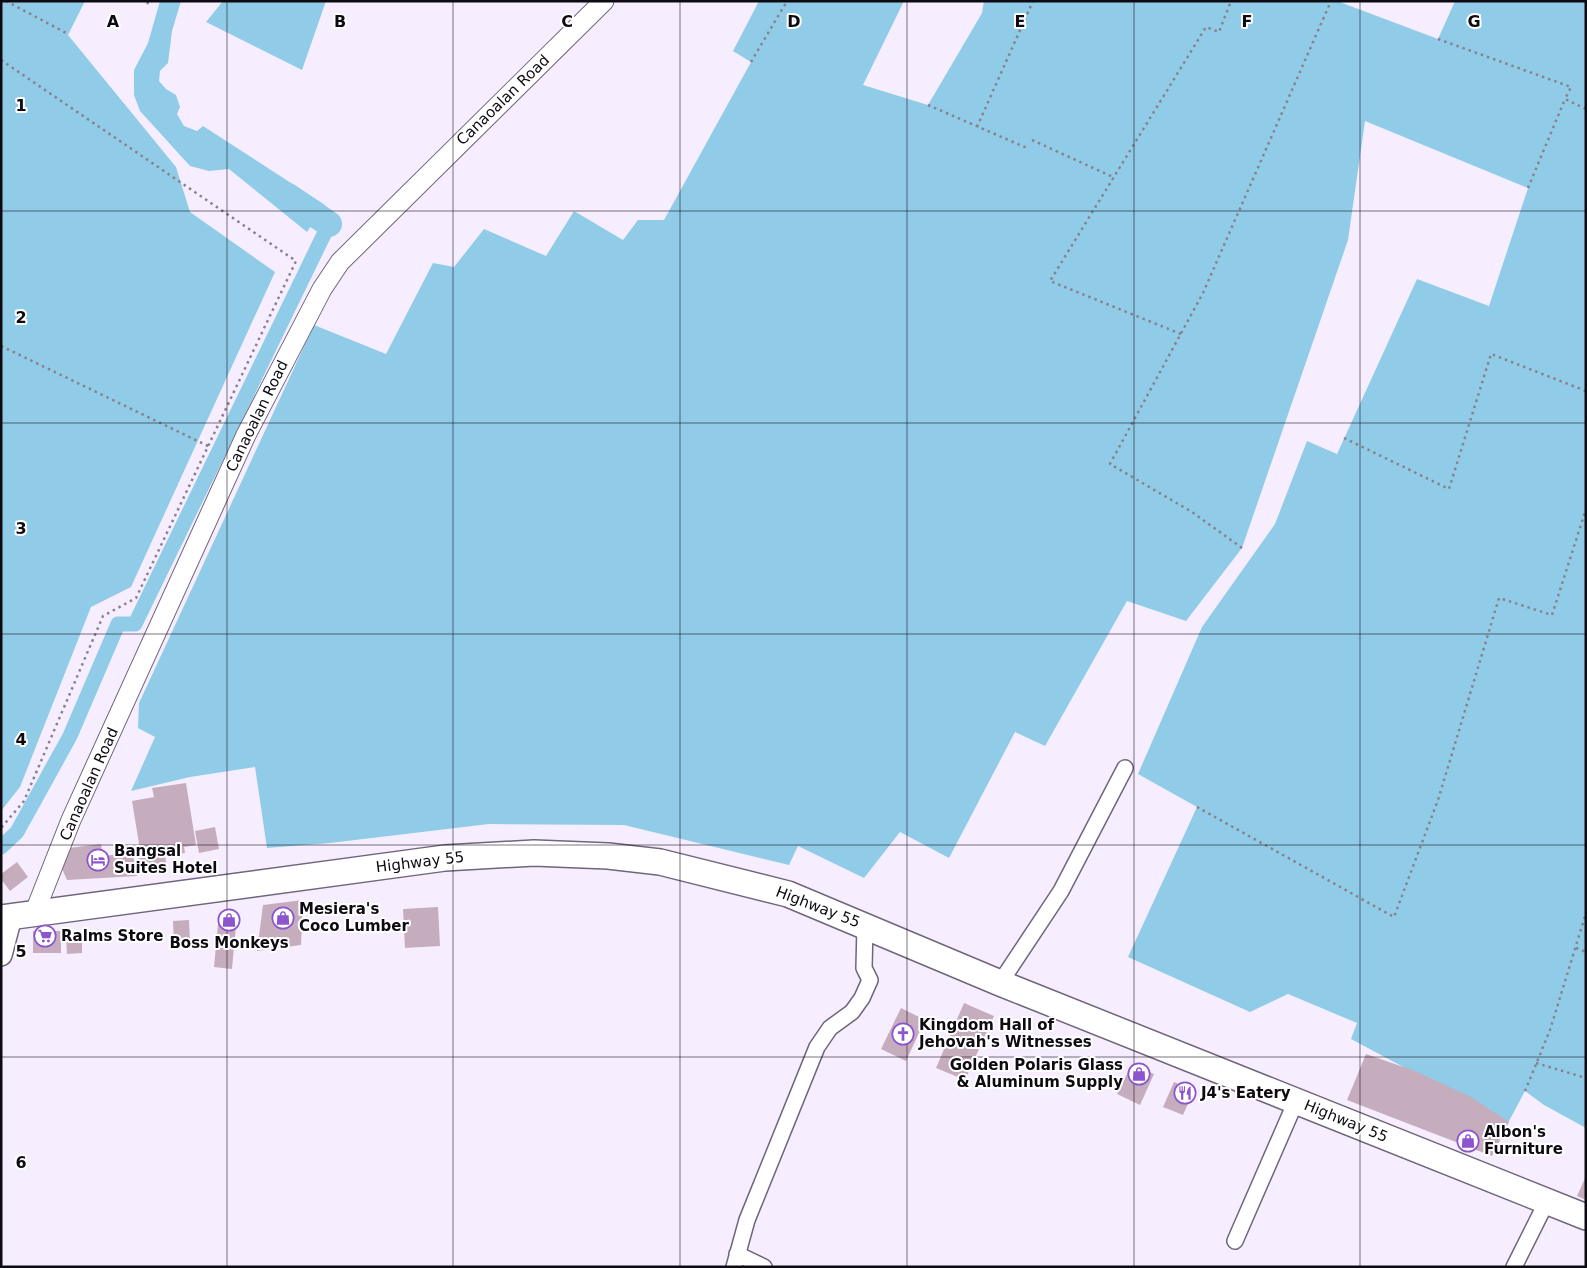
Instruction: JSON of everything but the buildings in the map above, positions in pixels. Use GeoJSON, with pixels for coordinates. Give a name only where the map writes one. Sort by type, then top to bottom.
{"type":"FeatureCollection","features":[{"type":"Feature","properties":{"kind":"highway","name":"Highway 55"},"geometry":{"type":"LineString","coordinates":[[15,916],[445,858],[534,853],[608,856],[660,862],[788,894],[866,925],[1000,983],[1586,1217]]}},
{"type":"Feature","properties":{"kind":"main road"},"geometry":{"type":"LineString","coordinates":[[1,955],[15,916]]}},
{"type":"Feature","properties":{"kind":"street","name":"Canaoalan Road"},"geometry":{"type":"LineString","coordinates":[[15,916],[71,820],[173,600],[246,434],[322,289],[340,262],[604,1]]}},
{"type":"Feature","properties":{"kind":"street"},"geometry":{"type":"LineString","coordinates":[[1000,983],[1061,891],[1125,768]]}},
{"type":"Feature","properties":{"kind":"street"},"geometry":{"type":"LineString","coordinates":[[764,1267],[735,1260],[747,1220],[818,1047],[830,1028],[852,1012],[870,980],[864,968],[866,925]]}},
{"type":"Feature","properties":{"kind":"street"},"geometry":{"type":"LineString","coordinates":[[1235,1241],[1296,1102]]}},
{"type":"Feature","properties":{"kind":"street"},"geometry":{"type":"LineString","coordinates":[[1514,1267],[1547,1201]]}},
{"type":"Feature","properties":{"kind":"path"},"geometry":{"type":"LineString","coordinates":[[6,1],[68,34]]}},
{"type":"Feature","properties":{"kind":"path"},"geometry":{"type":"LineString","coordinates":[[751,62],[787,1]]}},
{"type":"Feature","properties":{"kind":"path"},"geometry":{"type":"LineString","coordinates":[[977,127],[1033,1]]}},
{"type":"Feature","properties":{"kind":"path"},"geometry":{"type":"LineString","coordinates":[[1181,334],[1050,281],[1206,27],[1219,32],[1231,1]]}},
{"type":"Feature","properties":{"kind":"path"},"geometry":{"type":"LineString","coordinates":[[1242,548],[1192,512],[1110,464],[1204,293],[1331,1]]}},
{"type":"Feature","properties":{"kind":"path"},"geometry":{"type":"LineString","coordinates":[[1438,39],[1571,87],[1528,188]]}},
{"type":"Feature","properties":{"kind":"path"},"geometry":{"type":"LineString","coordinates":[[1,60],[296,261],[136,598],[103,616],[24,801],[1,828]]}},
{"type":"Feature","properties":{"kind":"path"},"geometry":{"type":"LineString","coordinates":[[1565,100],[1586,109]]}},
{"type":"Feature","properties":{"kind":"path"},"geometry":{"type":"LineString","coordinates":[[928,105],[1027,148]]}},
{"type":"Feature","properties":{"kind":"path"},"geometry":{"type":"LineString","coordinates":[[1032,140],[1113,178]]}},
{"type":"Feature","properties":{"kind":"path"},"geometry":{"type":"LineString","coordinates":[[1,346],[208,446]]}},
{"type":"Feature","properties":{"kind":"path"},"geometry":{"type":"LineString","coordinates":[[1344,438],[1448,489],[1491,354],[1586,391]]}},
{"type":"Feature","properties":{"kind":"path"},"geometry":{"type":"LineString","coordinates":[[1197,807],[1394,916],[1438,800],[1499,598],[1552,615],[1586,510]]}},
{"type":"Feature","properties":{"kind":"path"},"geometry":{"type":"LineString","coordinates":[[1524,1091],[1550,1030],[1586,914]]}},
{"type":"Feature","properties":{"kind":"path"},"geometry":{"type":"LineString","coordinates":[[1576,948],[1586,952]]}},
{"type":"Feature","properties":{"kind":"path"},"geometry":{"type":"LineString","coordinates":[[1536,1063],[1586,1078]]}},
{"type":"Feature","properties":{"kind":"water"},"geometry":{"type":"Polygon","coordinates":[[[1,1],[85,1],[68,35],[176,167],[190,212],[275,272],[131,587],[91,607],[20,787],[1,811],[1,1]]]}},
{"type":"Feature","properties":{"kind":"water"},"geometry":{"type":"Polygon","coordinates":[[[160,1],[181,1],[172,31],[168,63],[160,71],[159,81],[166,89],[176,95],[180,107],[177,114],[184,126],[197,131],[203,126],[325,205],[307,232],[229,169],[209,171],[190,166],[140,111],[134,95],[134,70],[148,43],[160,1]]]}},
{"type":"Feature","properties":{"kind":"water"},"geometry":{"type":"Polygon","coordinates":[[[223,1],[326,1],[302,70],[206,22],[223,1]]]}},
{"type":"Feature","properties":{"kind":"water"},"geometry":{"type":"Polygon","coordinates":[[[759,1],[904,1],[863,85],[928,105],[982,13],[984,1],[1337,1],[1438,39],[1455,1],[1586,1],[1586,1128],[1544,1105],[1525,1091],[1508,1123],[1351,1039],[1357,1023],[1288,994],[1250,1012],[1128,957],[1197,807],[1138,774],[1202,627],[1275,524],[1307,441],[1337,454],[1417,279],[1489,306],[1528,188],[1365,121],[1348,240],[1242,548],[1186,621],[1127,601],[1045,746],[1015,732],[949,858],[900,832],[864,878],[798,846],[789,865],[624,825],[489,824],[330,843],[267,848],[255,767],[190,777],[131,791],[155,737],[138,728],[139,703],[314,325],[386,354],[433,263],[454,267],[484,229],[546,256],[574,211],[623,240],[638,220],[664,220],[751,62],[733,51],[759,1]]]}},
{"type":"Feature","properties":{"kind":"waterway"},"geometry":{"type":"LineString","coordinates":[[288,196],[329,224]]}},
{"type":"Feature","properties":{"kind":"waterway"},"geometry":{"type":"LineString","coordinates":[[1,847],[17,832],[70,736],[118,624],[135,624],[329,224]]}},
{"type":"Feature","properties":{"kind":"place","name":"Bangsal Suites Hotel"},"geometry":{"type":"Point","coordinates":[98,860]}},
{"type":"Feature","properties":{"kind":"place","name":"Mesiera's Coco Lumber"},"geometry":{"type":"Point","coordinates":[283,918]}},
{"type":"Feature","properties":{"kind":"place","name":"Boss Monkeys"},"geometry":{"type":"Point","coordinates":[229,920]}},
{"type":"Feature","properties":{"kind":"place","name":"Ralms Store"},"geometry":{"type":"Point","coordinates":[45,936]}},
{"type":"Feature","properties":{"kind":"place","name":"Kingdom Hall of Jehovah's Witnesses"},"geometry":{"type":"Point","coordinates":[903,1034]}},
{"type":"Feature","properties":{"kind":"place","name":"Golden Polaris Glass & Aluminum Supply"},"geometry":{"type":"Point","coordinates":[1139,1074]}},
{"type":"Feature","properties":{"kind":"place","name":"J4's Eatery"},"geometry":{"type":"Point","coordinates":[1185,1093]}},
{"type":"Feature","properties":{"kind":"place","name":"Albon's Furniture"},"geometry":{"type":"Point","coordinates":[1468,1141]}}]}
